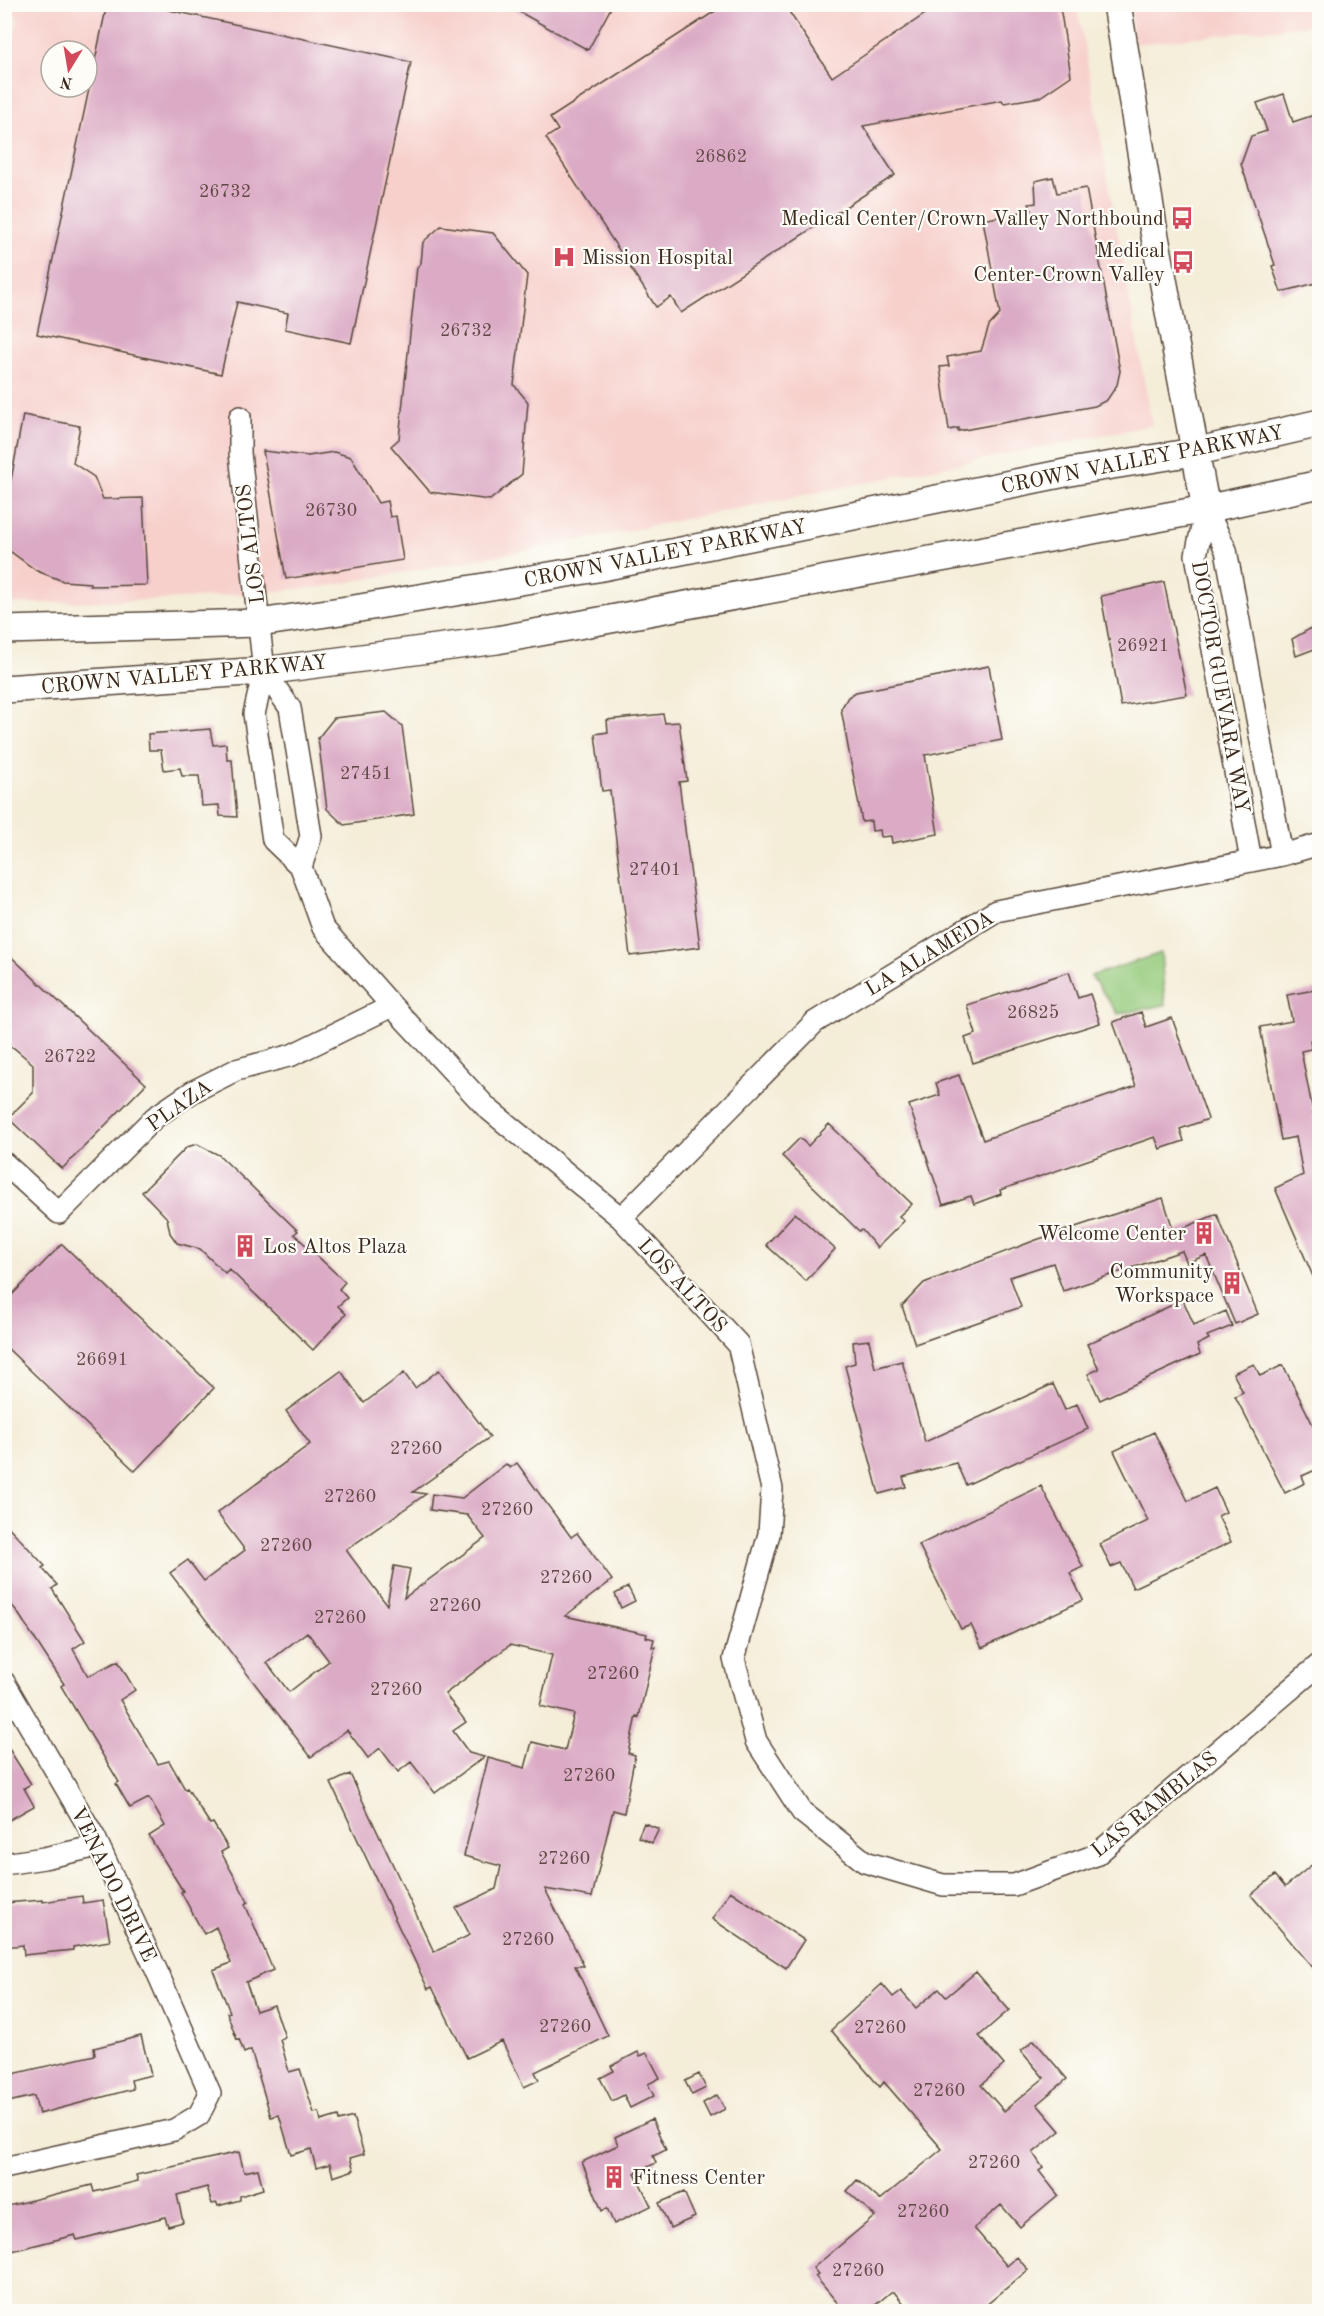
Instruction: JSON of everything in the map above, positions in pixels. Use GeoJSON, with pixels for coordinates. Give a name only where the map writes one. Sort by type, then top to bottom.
{"type":"FeatureCollection","features":[{"type":"Feature","properties":{"kind":"main road"},"geometry":{"type":"LineString","coordinates":[[1117,4],[1153,226],[1206,509]]}},
{"type":"Feature","properties":{"kind":"main road","name":"CROWN VALLEY PARKWAY"},"geometry":{"type":"LineString","coordinates":[[4,630],[259,622],[597,568],[1075,471],[1194,452],[1320,423]]}},
{"type":"Feature","properties":{"kind":"main road","name":"CROWN VALLEY PARKWAY"},"geometry":{"type":"LineString","coordinates":[[4,689],[264,671],[497,640],[1206,509],[1320,484]]}},
{"type":"Feature","properties":{"kind":"street","name":"LOS ALTOS"},"geometry":{"type":"LineString","coordinates":[[240,417],[240,453],[264,671],[254,714],[273,840],[301,867],[323,928],[392,1006],[487,1108],[621,1218],[738,1344],[772,1489],[769,1534],[734,1659],[756,1742],[802,1812]]}},
{"type":"Feature","properties":{"kind":"street","name":"DOCTOR GUEVARA WAY"},"geometry":{"type":"LineString","coordinates":[[1206,509],[1226,550],[1281,855]]}},
{"type":"Feature","properties":{"kind":"street","name":"DOCTOR GUEVARA WAY"},"geometry":{"type":"LineString","coordinates":[[1206,509],[1196,555],[1251,861]]}},
{"type":"Feature","properties":{"kind":"street","name":"LOS ALTOS"},"geometry":{"type":"LineString","coordinates":[[264,671],[290,708],[311,836],[301,867]]}},
{"type":"Feature","properties":{"kind":"street","name":"LA ALAMEDA"},"geometry":{"type":"LineString","coordinates":[[621,1218],[815,1022],[996,911],[1281,855],[1320,844]]}},
{"type":"Feature","properties":{"kind":"street","name":"PLAZA"},"geometry":{"type":"LineString","coordinates":[[4,1163],[59,1213],[154,1118],[192,1092],[236,1070],[292,1055],[392,1006]]}},
{"type":"Feature","properties":{"kind":"street","name":"LAS RAMBLAS"},"geometry":{"type":"LineString","coordinates":[[802,1812],[865,1862],[943,1885],[1014,1885],[1096,1855],[1320,1664]]}},
{"type":"Feature","properties":{"kind":"street","name":"VENADO DRIVE"},"geometry":{"type":"LineString","coordinates":[[4,1682],[98,1846],[159,1976],[210,2093],[199,2115],[174,2130],[4,2168]]}},
{"type":"Feature","properties":{"kind":"street"},"geometry":{"type":"LineString","coordinates":[[4,1864],[98,1846]]}},
{"type":"Feature","properties":{"kind":"shaded area","name":"Mission Hospital"},"geometry":{"type":"Polygon","coordinates":[[[10,5],[1077,5],[1152,425],[582,540],[322,587],[184,599],[5,604],[4,89],[17,20],[10,5]]]}},
{"type":"Feature","properties":{"kind":"shaded area"},"geometry":{"type":"Polygon","coordinates":[[[1131,5],[1319,5],[1319,24],[1134,44],[1131,5]]]}},
{"type":"Feature","properties":{"kind":"green space"},"geometry":{"type":"Polygon","coordinates":[[[1161,953],[1165,1005],[1118,1014],[1091,976],[1161,953]]]}},
{"type":"Feature","properties":{"kind":"building"},"geometry":{"type":"Polygon","coordinates":[[[107,4],[141,4],[411,62],[351,343],[285,329],[288,313],[237,302],[221,374],[37,334],[87,99],[99,99],[99,42],[107,4]]]}},
{"type":"Feature","properties":{"kind":"building"},"geometry":{"type":"Polygon","coordinates":[[[505,4],[613,4],[588,50],[505,4]]]}},
{"type":"Feature","properties":{"kind":"building"},"geometry":{"type":"Polygon","coordinates":[[[726,4],[784,4],[832,77],[940,4],[1056,4],[1061,13],[1071,76],[1040,97],[1004,103],[1002,100],[863,126],[895,175],[681,313],[671,297],[656,307],[546,138],[558,130],[550,118],[726,4]]]}},
{"type":"Feature","properties":{"kind":"building"},"geometry":{"type":"Polygon","coordinates":[[[1284,94],[1293,122],[1320,113],[1320,282],[1281,292],[1272,266],[1275,265],[1241,164],[1251,136],[1267,131],[1257,103],[1284,94]]]}},
{"type":"Feature","properties":{"kind":"building"},"geometry":{"type":"Polygon","coordinates":[[[1053,177],[1057,193],[1086,188],[1120,371],[1117,385],[1107,400],[1095,406],[958,431],[958,428],[949,430],[940,367],[949,366],[947,357],[981,351],[989,326],[1000,314],[983,220],[1031,210],[1029,204],[1036,203],[1035,181],[1053,177]]]}},
{"type":"Feature","properties":{"kind":"building"},"geometry":{"type":"Polygon","coordinates":[[[441,226],[493,233],[527,275],[514,385],[528,402],[522,474],[490,500],[430,492],[391,446],[399,439],[417,267],[421,263],[423,242],[441,226]]]}},
{"type":"Feature","properties":{"kind":"building"},"geometry":{"type":"Polygon","coordinates":[[[23,415],[80,426],[73,463],[94,477],[103,499],[143,498],[147,585],[90,586],[90,583],[63,581],[37,571],[11,552],[4,551],[4,518],[23,415]]]}},
{"type":"Feature","properties":{"kind":"building"},"geometry":{"type":"Polygon","coordinates":[[[263,451],[308,456],[334,452],[351,457],[378,503],[387,501],[390,517],[396,516],[403,560],[286,579],[263,451]]]}},
{"type":"Feature","properties":{"kind":"building"},"geometry":{"type":"Polygon","coordinates":[[[1164,582],[1187,695],[1121,706],[1101,596],[1164,582]]]}},
{"type":"Feature","properties":{"kind":"building"},"geometry":{"type":"Polygon","coordinates":[[[1320,623],[1320,647],[1296,656],[1292,639],[1320,623]]]}},
{"type":"Feature","properties":{"kind":"building"},"geometry":{"type":"Polygon","coordinates":[[[989,666],[1002,740],[925,755],[938,834],[892,843],[891,836],[881,837],[880,830],[872,831],[871,821],[862,822],[841,709],[848,697],[856,692],[989,666]]]}},
{"type":"Feature","properties":{"kind":"building"},"geometry":{"type":"Polygon","coordinates":[[[386,712],[402,726],[414,814],[344,825],[327,809],[318,738],[334,718],[386,712]]]}},
{"type":"Feature","properties":{"kind":"building"},"geometry":{"type":"Polygon","coordinates":[[[663,714],[665,723],[679,722],[687,781],[679,782],[700,947],[630,956],[610,790],[602,791],[595,734],[608,732],[607,720],[663,714]]]}},
{"type":"Feature","properties":{"kind":"building"},"geometry":{"type":"Polygon","coordinates":[[[210,729],[213,745],[226,744],[227,760],[232,760],[237,817],[220,816],[219,805],[202,806],[199,776],[182,776],[180,768],[164,770],[161,750],[149,750],[148,734],[210,729]]]}},
{"type":"Feature","properties":{"kind":"building"},"geometry":{"type":"Polygon","coordinates":[[[4,950],[146,1084],[62,1169],[8,1118],[33,1093],[33,1064],[14,1048],[4,1047],[4,950]]]}},
{"type":"Feature","properties":{"kind":"building"},"geometry":{"type":"Polygon","coordinates":[[[1069,972],[1078,998],[1090,994],[1100,1023],[973,1063],[965,1038],[976,1034],[967,1005],[1069,972]]]}},
{"type":"Feature","properties":{"kind":"building"},"geometry":{"type":"Polygon","coordinates":[[[1320,989],[1320,1038],[1310,1040],[1311,1049],[1301,1051],[1317,1132],[1320,1132],[1318,1288],[1275,1188],[1303,1175],[1296,1137],[1281,1140],[1260,1027],[1292,1021],[1287,995],[1320,989]]]}},
{"type":"Feature","properties":{"kind":"building"},"geometry":{"type":"Polygon","coordinates":[[[1141,1012],[1146,1027],[1172,1018],[1208,1119],[1180,1129],[1184,1141],[1160,1149],[1155,1137],[1000,1190],[1001,1194],[974,1204],[971,1196],[943,1205],[909,1105],[940,1095],[936,1083],[959,1075],[983,1140],[1136,1086],[1113,1022],[1141,1012]]]}},
{"type":"Feature","properties":{"kind":"building"},"geometry":{"type":"Polygon","coordinates":[[[829,1124],[912,1204],[899,1216],[904,1221],[877,1248],[862,1230],[859,1231],[782,1156],[800,1138],[808,1146],[829,1124]]]}},
{"type":"Feature","properties":{"kind":"building","name":"Los Altos Plaza"},"geometry":{"type":"Polygon","coordinates":[[[197,1144],[219,1155],[298,1231],[294,1234],[345,1282],[339,1289],[347,1298],[338,1306],[346,1314],[313,1350],[229,1269],[225,1273],[200,1249],[177,1243],[170,1233],[167,1218],[142,1192],[187,1147],[197,1144]]]}},
{"type":"Feature","properties":{"kind":"building"},"geometry":{"type":"Polygon","coordinates":[[[1163,1198],[1174,1232],[1217,1214],[1258,1314],[1235,1324],[1206,1255],[1187,1263],[1182,1251],[1063,1291],[1053,1263],[1010,1277],[1021,1307],[915,1344],[902,1306],[924,1283],[1036,1240],[1163,1198]]]}},
{"type":"Feature","properties":{"kind":"building"},"geometry":{"type":"Polygon","coordinates":[[[795,1213],[835,1249],[806,1281],[766,1245],[795,1213]]]}},
{"type":"Feature","properties":{"kind":"building"},"geometry":{"type":"Polygon","coordinates":[[[62,1244],[214,1388],[135,1471],[4,1345],[4,1303],[62,1244]]]}},
{"type":"Feature","properties":{"kind":"building"},"geometry":{"type":"Polygon","coordinates":[[[1183,1300],[1194,1325],[1226,1311],[1232,1326],[1207,1336],[1209,1339],[1197,1345],[1200,1354],[1100,1400],[1088,1374],[1099,1369],[1087,1344],[1183,1300]]]}},
{"type":"Feature","properties":{"kind":"building"},"geometry":{"type":"Polygon","coordinates":[[[869,1340],[875,1368],[902,1361],[925,1442],[1053,1384],[1065,1410],[1077,1404],[1088,1429],[966,1485],[956,1463],[903,1477],[906,1487],[879,1494],[845,1366],[855,1363],[853,1342],[869,1340]]]}},
{"type":"Feature","properties":{"kind":"building"},"geometry":{"type":"Polygon","coordinates":[[[1254,1364],[1260,1376],[1283,1365],[1320,1439],[1320,1468],[1302,1476],[1305,1483],[1285,1493],[1235,1396],[1243,1392],[1233,1373],[1254,1364]]]}},
{"type":"Feature","properties":{"kind":"building"},"geometry":{"type":"Polygon","coordinates":[[[439,1370],[490,1437],[413,1492],[426,1494],[346,1550],[387,1605],[394,1566],[410,1569],[404,1598],[485,1538],[467,1515],[430,1510],[432,1494],[462,1498],[506,1464],[510,1468],[517,1463],[571,1537],[577,1533],[612,1580],[565,1616],[647,1634],[646,1637],[654,1639],[652,1647],[655,1647],[628,1753],[635,1755],[624,1813],[613,1810],[592,1897],[545,1889],[584,1966],[575,1966],[608,2036],[535,2072],[539,2080],[524,2087],[502,2041],[467,2058],[432,1987],[428,1989],[331,1783],[350,1774],[434,1952],[470,1935],[456,1908],[496,1889],[501,1866],[464,1856],[488,1758],[525,1768],[532,1742],[565,1750],[574,1714],[540,1706],[552,1655],[510,1645],[445,1694],[466,1722],[453,1731],[469,1753],[484,1757],[435,1793],[411,1762],[398,1772],[380,1748],[368,1758],[347,1730],[311,1757],[170,1573],[188,1560],[204,1581],[245,1550],[217,1513],[310,1444],[286,1411],[341,1371],[364,1403],[404,1373],[415,1388],[439,1370]],[[307,1632],[267,1663],[289,1692],[329,1661],[307,1632]]]}},
{"type":"Feature","properties":{"kind":"building"},"geometry":{"type":"Polygon","coordinates":[[[1154,1432],[1188,1501],[1215,1488],[1226,1512],[1218,1516],[1231,1542],[1133,1588],[1121,1563],[1111,1567],[1100,1544],[1148,1521],[1114,1451],[1154,1432]]]}},
{"type":"Feature","properties":{"kind":"building"},"geometry":{"type":"Polygon","coordinates":[[[1041,1486],[1083,1567],[1070,1573],[1083,1600],[982,1648],[971,1625],[961,1629],[919,1545],[1041,1486]]]}},
{"type":"Feature","properties":{"kind":"building"},"geometry":{"type":"Polygon","coordinates":[[[4,1522],[45,1566],[42,1568],[57,1585],[52,1589],[85,1641],[73,1649],[88,1676],[118,1661],[135,1690],[120,1700],[158,1764],[169,1761],[185,1789],[187,1788],[210,1824],[213,1823],[228,1848],[221,1852],[248,1902],[245,1904],[273,1970],[246,1982],[256,2011],[274,2005],[285,2037],[280,2039],[289,2072],[300,2069],[314,2113],[319,2112],[321,2121],[338,2116],[339,2121],[353,2117],[364,2154],[350,2158],[354,2170],[333,2177],[330,2164],[316,2168],[311,2149],[291,2155],[279,2115],[271,2117],[251,2050],[244,2053],[227,2013],[230,2012],[213,1970],[231,1963],[216,1927],[204,1934],[181,1892],[183,1891],[149,1836],[165,1826],[149,1798],[130,1808],[116,1784],[119,1782],[61,1686],[64,1684],[16,1610],[4,1597],[4,1522]]]}},
{"type":"Feature","properties":{"kind":"building"},"geometry":{"type":"Polygon","coordinates":[[[628,1587],[635,1601],[621,1608],[615,1594],[628,1587]]]}},
{"type":"Feature","properties":{"kind":"building"},"geometry":{"type":"Polygon","coordinates":[[[4,1741],[31,1784],[24,1788],[34,1806],[4,1823],[4,1741]]]}},
{"type":"Feature","properties":{"kind":"building"},"geometry":{"type":"Polygon","coordinates":[[[644,1823],[659,1829],[652,1843],[638,1837],[644,1823]]]}},
{"type":"Feature","properties":{"kind":"building"},"geometry":{"type":"Polygon","coordinates":[[[1320,1858],[1320,1976],[1251,1895],[1275,1875],[1285,1887],[1320,1858]]]}},
{"type":"Feature","properties":{"kind":"building"},"geometry":{"type":"Polygon","coordinates":[[[730,1891],[804,1940],[786,1968],[712,1919],[730,1891]]]}},
{"type":"Feature","properties":{"kind":"building"},"geometry":{"type":"Polygon","coordinates":[[[82,1896],[83,1903],[103,1900],[110,1941],[73,1947],[73,1950],[24,1955],[23,1945],[4,1947],[4,1903],[43,1900],[43,1902],[82,1896]]]}},
{"type":"Feature","properties":{"kind":"building"},"geometry":{"type":"Polygon","coordinates":[[[976,1972],[1009,2010],[979,2036],[1004,2065],[981,2085],[1004,2111],[1044,2078],[1021,2051],[1034,2040],[1067,2079],[1037,2104],[1060,2131],[1033,2153],[1043,2168],[1039,2171],[1058,2195],[1020,2227],[1001,2205],[974,2228],[1007,2266],[1017,2257],[1028,2270],[978,2312],[911,2312],[894,2292],[891,2292],[867,2312],[845,2312],[815,2276],[818,2274],[813,2268],[875,2216],[847,2191],[857,2180],[880,2200],[942,2149],[884,2082],[880,2087],[831,2030],[882,1984],[893,1997],[901,1991],[916,2008],[939,1989],[946,1997],[976,1972]]]}},
{"type":"Feature","properties":{"kind":"building"},"geometry":{"type":"Polygon","coordinates":[[[141,2036],[151,2075],[131,2080],[133,2089],[39,2114],[34,2096],[4,2103],[4,2076],[95,2055],[94,2048],[141,2036]]]}},
{"type":"Feature","properties":{"kind":"building"},"geometry":{"type":"Polygon","coordinates":[[[638,2052],[640,2056],[647,2053],[660,2078],[648,2084],[654,2096],[630,2108],[624,2095],[612,2101],[600,2078],[614,2071],[611,2066],[638,2052]]]}},
{"type":"Feature","properties":{"kind":"building"},"geometry":{"type":"Polygon","coordinates":[[[699,2074],[706,2088],[692,2095],[685,2081],[699,2074]]]}},
{"type":"Feature","properties":{"kind":"building"},"geometry":{"type":"Polygon","coordinates":[[[717,2095],[725,2109],[710,2117],[703,2103],[717,2095]]]}},
{"type":"Feature","properties":{"kind":"building","name":"Fitness Center"},"geometry":{"type":"Polygon","coordinates":[[[652,2119],[666,2150],[653,2156],[656,2163],[635,2173],[651,2206],[614,2224],[607,2208],[602,2211],[582,2162],[618,2145],[615,2137],[652,2119]]]}},
{"type":"Feature","properties":{"kind":"building"},"geometry":{"type":"Polygon","coordinates":[[[239,2152],[244,2172],[258,2169],[263,2189],[240,2196],[240,2200],[218,2206],[217,2203],[212,2204],[207,2187],[177,2195],[183,2222],[168,2226],[165,2217],[77,2240],[75,2235],[4,2253],[4,2207],[92,2185],[94,2192],[138,2181],[136,2175],[239,2152]]]}},
{"type":"Feature","properties":{"kind":"building"},"geometry":{"type":"Polygon","coordinates":[[[684,2192],[695,2217],[670,2228],[659,2203],[684,2192]]]}},
{"type":"Feature","properties":{"kind":"place","name":"Medical Center/Crown Valley Northbound"},"geometry":{"type":"Point","coordinates":[1182,218]}},
{"type":"Feature","properties":{"kind":"place","name":"Mission Hospital"},"geometry":{"type":"Point","coordinates":[564,257]}},
{"type":"Feature","properties":{"kind":"place","name":"Medical Center-Crown Valley"},"geometry":{"type":"Point","coordinates":[1183,262]}},
{"type":"Feature","properties":{"kind":"place","name":"Welcome Center"},"geometry":{"type":"Point","coordinates":[1204,1233]}},
{"type":"Feature","properties":{"kind":"place","name":"Los Altos Plaza"},"geometry":{"type":"Point","coordinates":[245,1246]}},
{"type":"Feature","properties":{"kind":"place","name":"Community Workspace"},"geometry":{"type":"Point","coordinates":[1232,1283]}},
{"type":"Feature","properties":{"kind":"place","name":"Fitness Center"},"geometry":{"type":"Point","coordinates":[614,2177]}}]}
